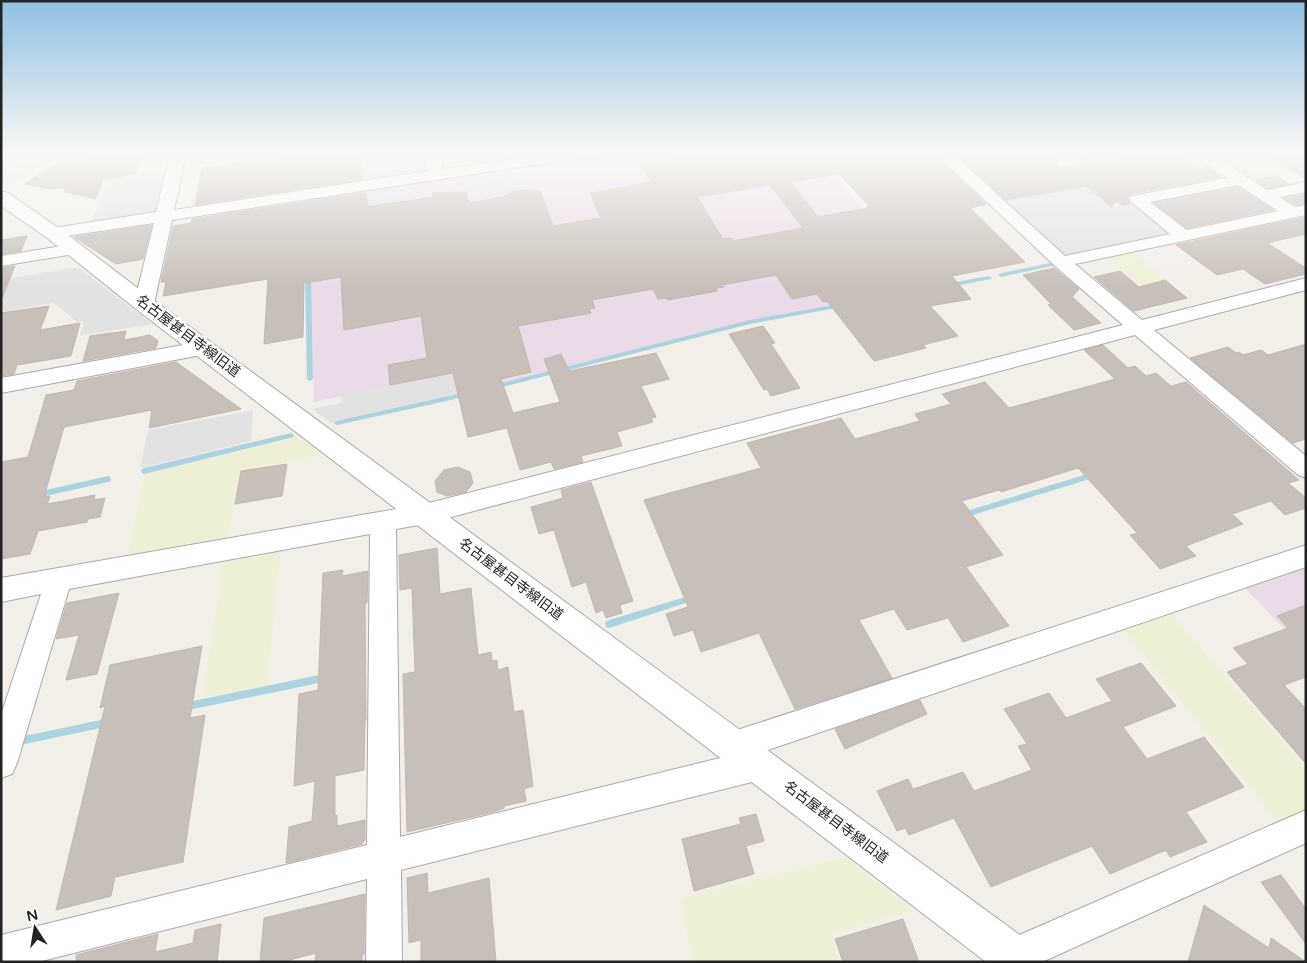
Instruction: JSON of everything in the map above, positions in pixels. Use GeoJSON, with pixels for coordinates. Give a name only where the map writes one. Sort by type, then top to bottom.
{"type":"FeatureCollection","features":[{"type":"Feature","properties":{"kind":"street","name":"名古屋甚目寺線旧道"},"geometry":{"type":"LineString","coordinates":[[4,199],[63,241],[144,304],[1018,959]]}},
{"type":"Feature","properties":{"kind":"street"},"geometry":{"type":"LineString","coordinates":[[144,304],[169,199]]}},
{"type":"Feature","properties":{"kind":"street"},"geometry":{"type":"LineString","coordinates":[[1,261],[63,241],[166,216],[279,199]]}},
{"type":"Feature","properties":{"kind":"street"},"geometry":{"type":"LineString","coordinates":[[993,199],[1061,262],[1306,469]]}},
{"type":"Feature","properties":{"kind":"street"},"geometry":{"type":"LineString","coordinates":[[1142,199],[1137,200],[1184,236]]}},
{"type":"Feature","properties":{"kind":"street"},"geometry":{"type":"LineString","coordinates":[[1272,199],[1299,212]]}},
{"type":"Feature","properties":{"kind":"street"},"geometry":{"type":"LineString","coordinates":[[1061,262],[1299,212]]}},
{"type":"Feature","properties":{"kind":"street"},"geometry":{"type":"LineString","coordinates":[[1,590],[425,514],[1306,284]]}},
{"type":"Feature","properties":{"kind":"street"},"geometry":{"type":"LineString","coordinates":[[1,386],[204,348]]}},
{"type":"Feature","properties":{"kind":"street"},"geometry":{"type":"LineString","coordinates":[[383,522],[384,962]]}},
{"type":"Feature","properties":{"kind":"street"},"geometry":{"type":"LineString","coordinates":[[734,746],[1306,556]]}},
{"type":"Feature","properties":{"kind":"street"},"geometry":{"type":"LineString","coordinates":[[3,754],[59,580]]}},
{"type":"Feature","properties":{"kind":"street"},"geometry":{"type":"LineString","coordinates":[[1,953],[760,764]]}},
{"type":"Feature","properties":{"kind":"street"},"geometry":{"type":"LineString","coordinates":[[1018,959],[1306,826]]}},
{"type":"Feature","properties":{"kind":"shaded area"},"geometry":{"type":"Polygon","coordinates":[[[100,199],[158,199],[154,213],[92,222],[100,199]]]}},
{"type":"Feature","properties":{"kind":"shaded area"},"geometry":{"type":"Polygon","coordinates":[[[309,199],[855,199],[933,287],[749,321],[483,388],[478,368],[314,402],[309,199]]]}},
{"type":"Feature","properties":{"kind":"shaded area"},"geometry":{"type":"Polygon","coordinates":[[[1015,199],[1101,199],[1113,208],[1138,203],[1177,233],[1065,256],[1004,201],[1015,199]]]}},
{"type":"Feature","properties":{"kind":"shaded area"},"geometry":{"type":"Polygon","coordinates":[[[78,267],[152,324],[80,336],[84,321],[77,322],[54,303],[1,312],[1,280],[78,267]]]}},
{"type":"Feature","properties":{"kind":"shaded area"},"geometry":{"type":"Polygon","coordinates":[[[478,368],[483,388],[423,403],[331,423],[312,409],[341,403],[341,396],[478,368]]]}},
{"type":"Feature","properties":{"kind":"shaded area"},"geometry":{"type":"Polygon","coordinates":[[[253,410],[251,441],[140,468],[148,430],[253,410]]]}},
{"type":"Feature","properties":{"kind":"shaded area"},"geometry":{"type":"Polygon","coordinates":[[[1306,566],[1306,652],[1244,587],[1306,566]]]}},
{"type":"Feature","properties":{"kind":"green space"},"geometry":{"type":"Polygon","coordinates":[[[1131,251],[1166,279],[1141,285],[1107,257],[1131,251]]]}},
{"type":"Feature","properties":{"kind":"green space"},"geometry":{"type":"Polygon","coordinates":[[[297,435],[324,455],[241,470],[227,540],[127,558],[145,473],[297,435]]]}},
{"type":"Feature","properties":{"kind":"green space"},"geometry":{"type":"Polygon","coordinates":[[[281,548],[267,685],[202,698],[224,558],[281,548]]]}},
{"type":"Feature","properties":{"kind":"green space"},"geometry":{"type":"Polygon","coordinates":[[[1169,611],[1306,770],[1306,811],[1279,823],[1122,628],[1169,611]]]}},
{"type":"Feature","properties":{"kind":"green space"},"geometry":{"type":"Polygon","coordinates":[[[845,857],[914,911],[830,934],[839,962],[693,962],[680,899],[845,857]]]}},
{"type":"Feature","properties":{"kind":"building"},"geometry":{"type":"Polygon","coordinates":[[[196,199],[234,199],[195,205],[196,199]]]}},
{"type":"Feature","properties":{"kind":"building"},"geometry":{"type":"Polygon","coordinates":[[[325,199],[367,199],[368,207],[420,199],[468,199],[469,203],[491,199],[543,199],[553,226],[601,218],[593,199],[698,199],[723,239],[731,238],[733,241],[803,228],[781,199],[804,199],[818,217],[868,208],[869,206],[862,199],[981,199],[986,204],[970,208],[1025,262],[952,276],[971,299],[930,306],[958,336],[923,345],[926,348],[874,361],[827,301],[823,302],[817,294],[792,299],[776,275],[722,285],[724,287],[716,288],[717,291],[668,300],[666,298],[658,299],[653,289],[592,300],[595,308],[589,309],[591,313],[518,326],[531,372],[501,379],[513,413],[560,402],[544,359],[561,354],[569,371],[656,353],[669,379],[641,386],[656,417],[651,418],[653,422],[617,432],[622,446],[581,456],[583,462],[554,469],[551,462],[520,470],[507,428],[468,437],[453,373],[390,385],[388,365],[427,358],[421,316],[344,330],[341,277],[304,283],[303,337],[264,344],[268,279],[163,296],[166,282],[161,282],[173,226],[191,223],[192,219],[325,199]]]}},
{"type":"Feature","properties":{"kind":"building"},"geometry":{"type":"Polygon","coordinates":[[[1102,199],[1127,199],[1130,204],[1122,205],[1116,201],[1112,207],[1102,199]]]}},
{"type":"Feature","properties":{"kind":"building"},"geometry":{"type":"Polygon","coordinates":[[[1175,199],[1256,199],[1273,210],[1187,228],[1154,203],[1175,199]]]}},
{"type":"Feature","properties":{"kind":"building"},"geometry":{"type":"Polygon","coordinates":[[[1285,199],[1306,199],[1306,203],[1295,205],[1285,199]]]}},
{"type":"Feature","properties":{"kind":"building"},"geometry":{"type":"Polygon","coordinates":[[[1306,217],[1306,234],[1267,243],[1306,268],[1306,274],[1265,284],[1243,269],[1217,275],[1176,245],[1306,217]]]}},
{"type":"Feature","properties":{"kind":"building"},"geometry":{"type":"Polygon","coordinates":[[[152,225],[143,259],[116,264],[74,237],[152,225]]]}},
{"type":"Feature","properties":{"kind":"building"},"geometry":{"type":"Polygon","coordinates":[[[27,236],[21,251],[1,254],[1,240],[27,236]]]}},
{"type":"Feature","properties":{"kind":"building"},"geometry":{"type":"Polygon","coordinates":[[[15,266],[2,298],[1,298],[1,268],[15,266]]]}},
{"type":"Feature","properties":{"kind":"building"},"geometry":{"type":"Polygon","coordinates":[[[1054,268],[1079,289],[1072,297],[1101,323],[1074,330],[1048,305],[1051,304],[1023,275],[1054,268]]]}},
{"type":"Feature","properties":{"kind":"building"},"geometry":{"type":"Polygon","coordinates":[[[1120,271],[1139,287],[1165,280],[1187,298],[1134,311],[1094,277],[1120,271]]]}},
{"type":"Feature","properties":{"kind":"building"},"geometry":{"type":"Polygon","coordinates":[[[49,306],[40,330],[80,323],[71,356],[17,365],[14,374],[1,376],[1,313],[49,306]]]}},
{"type":"Feature","properties":{"kind":"building"},"geometry":{"type":"Polygon","coordinates":[[[763,326],[775,343],[771,344],[800,388],[771,396],[767,389],[764,390],[729,334],[763,326]]]}},
{"type":"Feature","properties":{"kind":"building"},"geometry":{"type":"Polygon","coordinates":[[[126,331],[124,340],[150,335],[158,341],[156,348],[83,361],[90,336],[126,331]]]}},
{"type":"Feature","properties":{"kind":"building"},"geometry":{"type":"Polygon","coordinates":[[[1306,344],[1306,439],[1293,443],[1190,358],[1228,347],[1236,353],[1239,352],[1243,355],[1261,350],[1268,355],[1306,344]]]}},
{"type":"Feature","properties":{"kind":"building"},"geometry":{"type":"Polygon","coordinates":[[[1103,345],[1128,368],[1135,366],[1146,376],[1156,373],[1171,386],[1186,382],[1299,480],[1288,483],[1306,498],[1306,508],[1285,515],[1271,501],[1232,514],[1243,524],[1186,546],[1196,556],[1160,569],[1130,535],[1137,533],[1078,468],[1001,492],[999,490],[962,501],[1003,555],[966,567],[1009,626],[963,642],[948,618],[907,630],[894,609],[859,620],[892,678],[795,709],[759,633],[701,652],[693,630],[674,636],[666,614],[688,607],[644,500],[761,468],[747,443],[841,418],[855,439],[920,421],[915,414],[951,404],[942,394],[985,382],[1009,408],[1115,379],[1084,350],[1103,345]]]}},
{"type":"Feature","properties":{"kind":"building"},"geometry":{"type":"Polygon","coordinates":[[[176,362],[241,409],[149,428],[152,410],[64,427],[44,497],[50,496],[47,504],[95,495],[94,500],[105,498],[100,517],[88,519],[87,522],[38,531],[30,554],[1,559],[1,462],[28,457],[46,395],[74,390],[77,381],[176,362]]]}},
{"type":"Feature","properties":{"kind":"building"},"geometry":{"type":"Polygon","coordinates":[[[287,464],[282,496],[235,504],[241,471],[287,464]]]}},
{"type":"Feature","properties":{"kind":"building"},"geometry":{"type":"Polygon","coordinates":[[[458,467],[470,472],[473,483],[466,492],[447,496],[437,492],[435,481],[444,470],[458,467]]]}},
{"type":"Feature","properties":{"kind":"building"},"geometry":{"type":"Polygon","coordinates":[[[591,482],[633,601],[620,605],[622,613],[606,618],[603,610],[596,613],[586,582],[572,587],[554,530],[539,534],[531,507],[563,498],[561,490],[591,482]]]}},
{"type":"Feature","properties":{"kind":"building"},"geometry":{"type":"Polygon","coordinates":[[[437,548],[440,594],[471,588],[478,655],[491,652],[492,661],[497,660],[498,670],[508,667],[514,712],[523,710],[533,786],[524,789],[526,801],[504,806],[504,808],[493,812],[407,832],[403,674],[415,672],[412,588],[400,590],[399,555],[437,548]]]}},
{"type":"Feature","properties":{"kind":"building"},"geometry":{"type":"Polygon","coordinates":[[[343,570],[342,576],[368,571],[367,603],[365,603],[366,720],[364,770],[335,776],[335,816],[337,815],[337,826],[365,820],[365,840],[362,844],[286,863],[289,827],[312,821],[315,781],[294,786],[299,694],[318,690],[323,573],[343,570]]]}},
{"type":"Feature","properties":{"kind":"building"},"geometry":{"type":"Polygon","coordinates":[[[119,593],[97,674],[66,680],[79,635],[56,639],[67,603],[119,593]]]}},
{"type":"Feature","properties":{"kind":"building"},"geometry":{"type":"Polygon","coordinates":[[[1306,605],[1306,677],[1284,685],[1306,709],[1306,764],[1227,672],[1248,664],[1233,648],[1288,628],[1277,616],[1306,605]]]}},
{"type":"Feature","properties":{"kind":"building"},"geometry":{"type":"Polygon","coordinates":[[[202,646],[190,718],[205,715],[183,862],[115,877],[111,896],[56,910],[105,706],[100,708],[110,665],[202,646]]]}},
{"type":"Feature","properties":{"kind":"building"},"geometry":{"type":"Polygon","coordinates":[[[1141,663],[1176,706],[1123,727],[1147,759],[1204,737],[1244,787],[1186,812],[1207,842],[1170,857],[1166,850],[1110,874],[1092,846],[991,887],[954,818],[909,835],[905,828],[897,831],[877,791],[908,779],[913,789],[963,772],[974,791],[1032,770],[1018,746],[1027,744],[1004,709],[1049,693],[1066,718],[1112,701],[1096,679],[1141,663]]]}},
{"type":"Feature","properties":{"kind":"building"},"geometry":{"type":"Polygon","coordinates":[[[920,700],[927,714],[845,749],[835,729],[920,700]]]}},
{"type":"Feature","properties":{"kind":"building"},"geometry":{"type":"Polygon","coordinates":[[[756,814],[764,841],[746,846],[754,874],[694,891],[682,839],[741,824],[739,818],[756,814]]]}},
{"type":"Feature","properties":{"kind":"building"},"geometry":{"type":"Polygon","coordinates":[[[427,873],[428,893],[489,878],[496,962],[421,962],[421,940],[409,943],[407,878],[427,873]]]}},
{"type":"Feature","properties":{"kind":"building"},"geometry":{"type":"Polygon","coordinates":[[[1281,875],[1306,909],[1306,944],[1261,882],[1281,875]]]}},
{"type":"Feature","properties":{"kind":"building"},"geometry":{"type":"Polygon","coordinates":[[[365,894],[364,954],[362,955],[362,962],[315,962],[316,953],[282,962],[260,962],[264,918],[365,894]]]}},
{"type":"Feature","properties":{"kind":"building"},"geometry":{"type":"Polygon","coordinates":[[[1204,905],[1269,948],[1271,938],[1306,962],[1188,962],[1204,905]]]}},
{"type":"Feature","properties":{"kind":"building"},"geometry":{"type":"Polygon","coordinates":[[[903,919],[919,962],[843,962],[835,939],[903,919]]]}},
{"type":"Feature","properties":{"kind":"building"},"geometry":{"type":"Polygon","coordinates":[[[221,924],[217,962],[77,962],[76,955],[158,934],[155,952],[193,943],[195,930],[221,924]]]}},
{"type":"Feature","properties":{"kind":"waterway"},"geometry":{"type":"LineString","coordinates":[[1001,275],[1055,264]]}},
{"type":"Feature","properties":{"kind":"waterway"},"geometry":{"type":"LineString","coordinates":[[308,273],[310,379]]}},
{"type":"Feature","properties":{"kind":"waterway"},"geometry":{"type":"LineString","coordinates":[[950,285],[989,278]]}},
{"type":"Feature","properties":{"kind":"waterway"},"geometry":{"type":"LineString","coordinates":[[494,387],[750,322],[839,306]]}},
{"type":"Feature","properties":{"kind":"waterway"},"geometry":{"type":"LineString","coordinates":[[337,423],[467,394]]}},
{"type":"Feature","properties":{"kind":"waterway"},"geometry":{"type":"LineString","coordinates":[[144,471],[291,435]]}},
{"type":"Feature","properties":{"kind":"waterway"},"geometry":{"type":"LineString","coordinates":[[963,515],[1094,475]]}},
{"type":"Feature","properties":{"kind":"waterway"},"geometry":{"type":"LineString","coordinates":[[37,495],[108,479]]}},
{"type":"Feature","properties":{"kind":"waterway"},"geometry":{"type":"LineString","coordinates":[[609,624],[692,598]]}},
{"type":"Feature","properties":{"kind":"waterway"},"geometry":{"type":"LineString","coordinates":[[184,707],[328,677]]}},
{"type":"Feature","properties":{"kind":"waterway"},"geometry":{"type":"LineString","coordinates":[[20,741],[110,722]]}}]}
